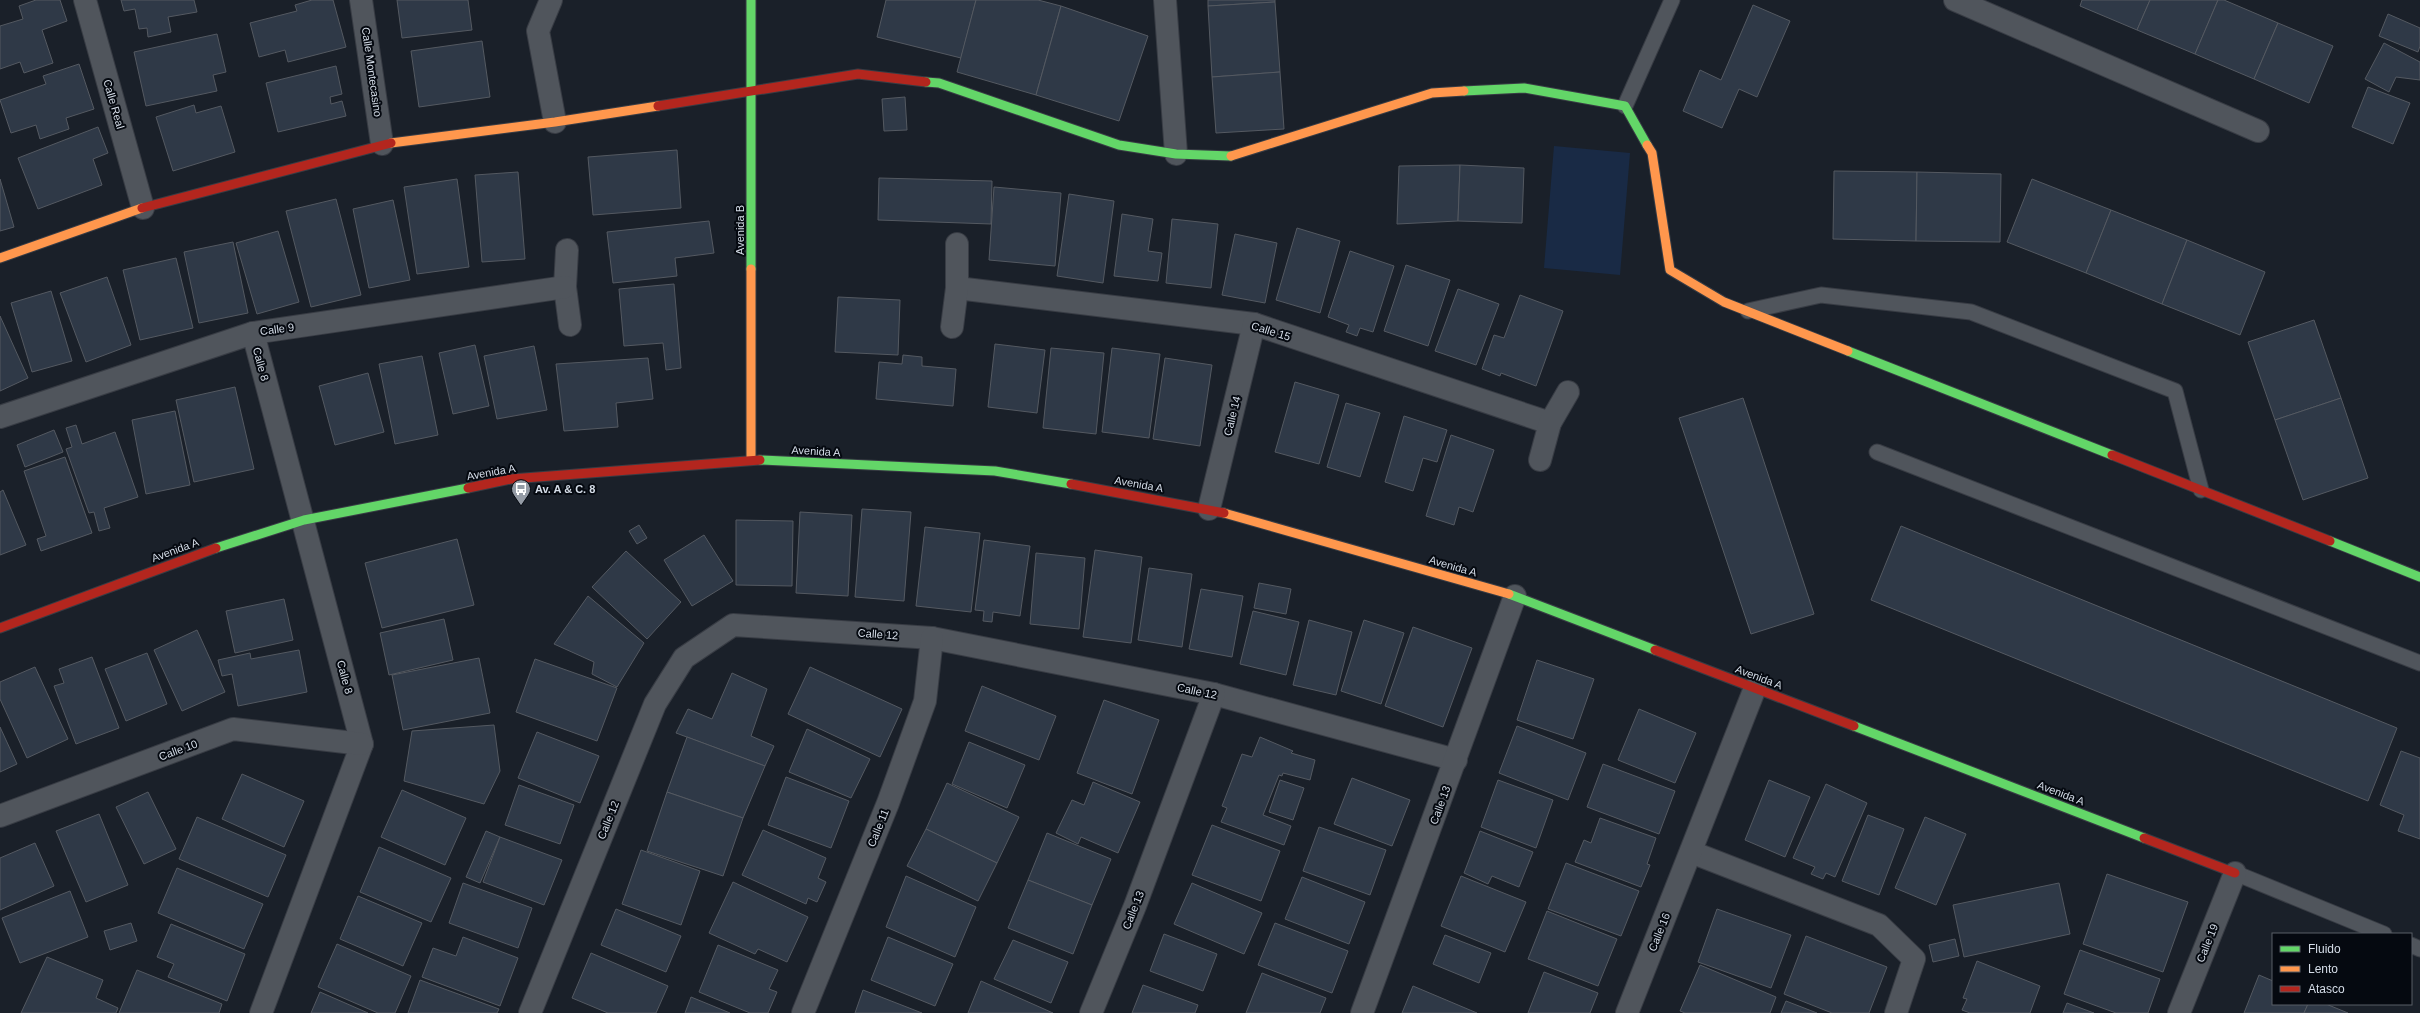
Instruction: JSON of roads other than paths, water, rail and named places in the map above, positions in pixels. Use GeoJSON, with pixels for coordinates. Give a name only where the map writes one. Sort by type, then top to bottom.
{"type":"FeatureCollection","features":[{"type":"Feature","properties":{"kind":"street","name":"Calle Real"},"geometry":{"type":"LineString","coordinates":[[85,0],[143,208]]}},
{"type":"Feature","properties":{"kind":"street","name":"Calle Montecasino"},"geometry":{"type":"LineString","coordinates":[[361,0],[382,144]]}},
{"type":"Feature","properties":{"kind":"street"},"geometry":{"type":"LineString","coordinates":[[551,0],[538,31],[555,122]]}},
{"type":"Feature","properties":{"kind":"street","name":"Avenida B"},"geometry":{"type":"LineString","coordinates":[[751,0],[751,460]]}},
{"type":"Feature","properties":{"kind":"street"},"geometry":{"type":"LineString","coordinates":[[1166,0],[1176,154]]}},
{"type":"Feature","properties":{"kind":"street"},"geometry":{"type":"LineString","coordinates":[[1955,0],[2258,131]]}},
{"type":"Feature","properties":{"kind":"street"},"geometry":{"type":"LineString","coordinates":[[0,258],[143,208],[382,144],[555,122],[858,74],[939,83],[1120,145],[1176,154],[1235,156],[1432,94],[1524,88],[1625,106],[1652,153],[1670,270],[1724,302],[2420,577]]}},
{"type":"Feature","properties":{"kind":"street"},"geometry":{"type":"LineString","coordinates":[[952,328],[957,288],[958,244]]}},
{"type":"Feature","properties":{"kind":"street"},"geometry":{"type":"LineString","coordinates":[[567,250],[565,287],[570,325]]}},
{"type":"Feature","properties":{"kind":"street","name":"Calle 9"},"geometry":{"type":"LineString","coordinates":[[0,417],[253,333],[565,287]]}},
{"type":"Feature","properties":{"kind":"street","name":"Calle 15"},"geometry":{"type":"LineString","coordinates":[[957,288],[1254,324],[1550,423]]}},
{"type":"Feature","properties":{"kind":"street","name":"Calle 14"},"geometry":{"type":"LineString","coordinates":[[1209,509],[1254,324]]}},
{"type":"Feature","properties":{"kind":"street","name":"Calle 8"},"geometry":{"type":"LineString","coordinates":[[253,333],[304,520],[362,744]]}},
{"type":"Feature","properties":{"kind":"street"},"geometry":{"type":"LineString","coordinates":[[1540,460],[1550,423],[1568,392]]}},
{"type":"Feature","properties":{"kind":"street","name":"Avenida A"},"geometry":{"type":"LineString","coordinates":[[0,628],[237,540],[304,520],[511,479],[751,460],[995,471],[1209,509],[1515,596],[2235,873]]}},
{"type":"Feature","properties":{"kind":"street","name":"Calle 13"},"geometry":{"type":"LineString","coordinates":[[1362,1013],[1515,596]]}},
{"type":"Feature","properties":{"kind":"street","name":"Calle 12"},"geometry":{"type":"LineString","coordinates":[[530,1013],[655,704],[684,658],[733,625],[932,638],[1214,694],[1456,760]]}},
{"type":"Feature","properties":{"kind":"street","name":"Calle 11"},"geometry":{"type":"LineString","coordinates":[[804,1013],[888,803],[926,701],[932,638]]}},
{"type":"Feature","properties":{"kind":"street","name":"Calle 16"},"geometry":{"type":"LineString","coordinates":[[1627,1013],[1755,688]]}},
{"type":"Feature","properties":{"kind":"street","name":"Calle 13"},"geometry":{"type":"LineString","coordinates":[[1091,1013],[1135,906],[1214,694]]}},
{"type":"Feature","properties":{"kind":"street","name":"Calle 10"},"geometry":{"type":"LineString","coordinates":[[0,816],[233,729],[362,744]]}},
{"type":"Feature","properties":{"kind":"street"},"geometry":{"type":"LineString","coordinates":[[261,1013],[362,744]]}},
{"type":"Feature","properties":{"kind":"street"},"geometry":{"type":"LineString","coordinates":[[1691,852],[1879,925],[1914,959],[1896,1013]]}},
{"type":"Feature","properties":{"kind":"street","name":"Calle 19"},"geometry":{"type":"LineString","coordinates":[[2179,1013],[2235,873]]}},
{"type":"Feature","properties":{"kind":"lane"},"geometry":{"type":"LineString","coordinates":[[1625,106],[1672,0]]}},
{"type":"Feature","properties":{"kind":"lane"},"geometry":{"type":"LineString","coordinates":[[1748,312],[1820,295],[1971,312],[2175,391],[2201,490]]}},
{"type":"Feature","properties":{"kind":"lane"},"geometry":{"type":"LineString","coordinates":[[1877,452],[2420,663]]}},
{"type":"Feature","properties":{"kind":"lane"},"geometry":{"type":"LineString","coordinates":[[2235,873],[2382,933]]}},
{"type":"Feature","properties":{"kind":"place","name":"Av. A & C. 8"},"geometry":{"type":"Point","coordinates":[521,506]}}]}
